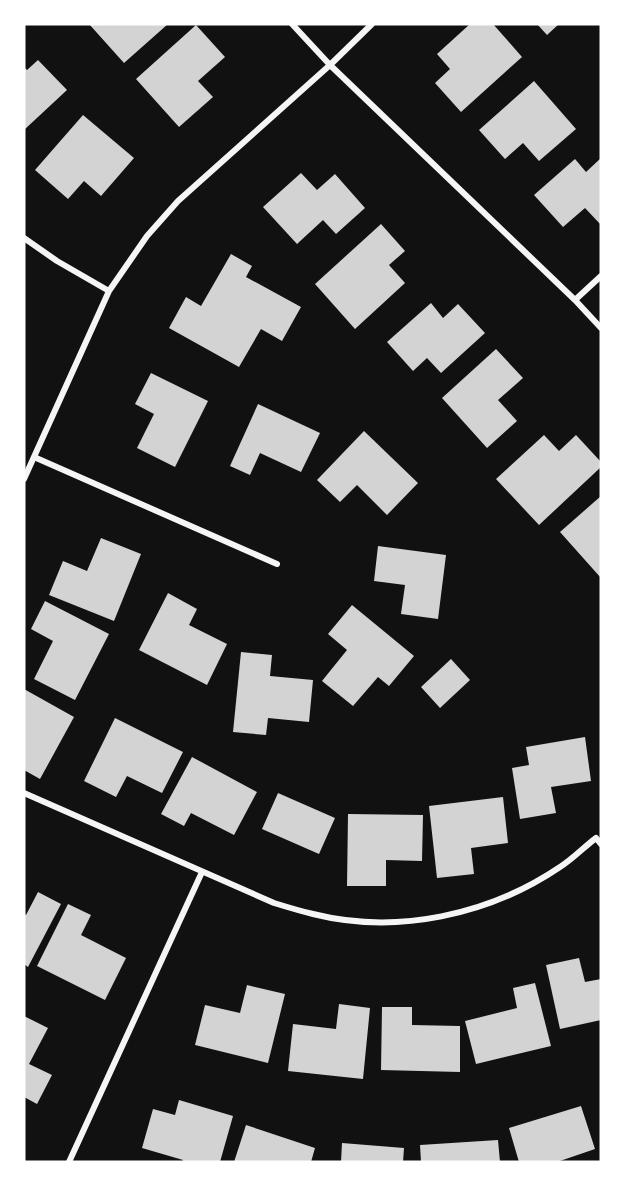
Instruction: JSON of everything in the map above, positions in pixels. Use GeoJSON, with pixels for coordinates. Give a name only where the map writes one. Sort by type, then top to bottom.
{"type":"FeatureCollection","features":[{"type":"Feature","properties":{"kind":"street"},"geometry":{"type":"LineString","coordinates":[[291,24],[330,65],[575,300],[601,328]]}},
{"type":"Feature","properties":{"kind":"street"},"geometry":{"type":"LineString","coordinates":[[24,479],[109,291],[147,236],[178,201],[330,65],[372,24]]}},
{"type":"Feature","properties":{"kind":"street"},"geometry":{"type":"LineString","coordinates":[[24,238],[57,261],[109,291]]}},
{"type":"Feature","properties":{"kind":"street"},"geometry":{"type":"LineString","coordinates":[[575,300],[601,276]]}},
{"type":"Feature","properties":{"kind":"street"},"geometry":{"type":"LineString","coordinates":[[34,457],[277,564]]}},
{"type":"Feature","properties":{"kind":"street"},"geometry":{"type":"LineString","coordinates":[[24,793],[274,903],[315,915],[357,921],[400,922],[443,917],[484,905],[525,888],[561,866],[596,838],[601,843]]}},
{"type":"Feature","properties":{"kind":"street"},"geometry":{"type":"LineString","coordinates":[[69,1162],[202,872]]}},
{"type":"Feature","properties":{"kind":"building"},"geometry":{"type":"Polygon","coordinates":[[[89,24],[168,24],[124,63],[89,24]]]}},
{"type":"Feature","properties":{"kind":"building"},"geometry":{"type":"Polygon","coordinates":[[[470,24],[493,24],[522,57],[461,112],[435,83],[450,69],[437,54],[470,24]]]}},
{"type":"Feature","properties":{"kind":"building"},"geometry":{"type":"Polygon","coordinates":[[[537,24],[559,24],[547,35],[537,24]]]}},
{"type":"Feature","properties":{"kind":"building"},"geometry":{"type":"Polygon","coordinates":[[[196,25],[225,57],[198,81],[213,97],[179,127],[136,79],[196,25]]]}},
{"type":"Feature","properties":{"kind":"building"},"geometry":{"type":"Polygon","coordinates":[[[38,60],[67,90],[24,130],[24,67],[27,70],[38,60]]]}},
{"type":"Feature","properties":{"kind":"building"},"geometry":{"type":"Polygon","coordinates":[[[534,81],[576,129],[539,161],[523,143],[505,159],[479,130],[534,81]]]}},
{"type":"Feature","properties":{"kind":"building"},"geometry":{"type":"Polygon","coordinates":[[[83,115],[134,158],[101,196],[84,181],[68,199],[35,170],[83,115]]]}},
{"type":"Feature","properties":{"kind":"building"},"geometry":{"type":"Polygon","coordinates":[[[601,158],[601,225],[585,208],[563,227],[534,195],[575,159],[586,172],[601,158]]]}},
{"type":"Feature","properties":{"kind":"building"},"geometry":{"type":"Polygon","coordinates":[[[301,173],[317,190],[335,174],[365,208],[336,234],[323,220],[297,244],[263,207],[301,173]]]}},
{"type":"Feature","properties":{"kind":"building"},"geometry":{"type":"Polygon","coordinates":[[[381,224],[405,251],[389,265],[405,283],[355,329],[315,284],[381,224]]]}},
{"type":"Feature","properties":{"kind":"building"},"geometry":{"type":"Polygon","coordinates":[[[231,254],[252,266],[246,277],[301,307],[282,341],[261,329],[239,367],[169,328],[186,297],[201,306],[231,254]]]}},
{"type":"Feature","properties":{"kind":"building"},"geometry":{"type":"Polygon","coordinates":[[[431,303],[443,318],[458,304],[485,333],[441,373],[427,358],[413,371],[387,342],[431,303]]]}},
{"type":"Feature","properties":{"kind":"building"},"geometry":{"type":"Polygon","coordinates":[[[496,349],[523,378],[498,400],[517,421],[487,448],[442,398],[496,349]]]}},
{"type":"Feature","properties":{"kind":"building"},"geometry":{"type":"Polygon","coordinates":[[[151,373],[208,401],[175,467],[137,448],[154,414],[135,404],[151,373]]]}},
{"type":"Feature","properties":{"kind":"building"},"geometry":{"type":"Polygon","coordinates":[[[258,404],[320,433],[301,472],[260,453],[250,475],[230,466],[258,404]]]}},
{"type":"Feature","properties":{"kind":"building"},"geometry":{"type":"Polygon","coordinates":[[[364,431],[418,483],[387,515],[357,485],[340,502],[317,480],[364,431]]]}},
{"type":"Feature","properties":{"kind":"building"},"geometry":{"type":"Polygon","coordinates":[[[544,435],[559,451],[576,435],[601,462],[601,467],[539,525],[496,479],[544,435]]]}},
{"type":"Feature","properties":{"kind":"building"},"geometry":{"type":"Polygon","coordinates":[[[601,496],[601,578],[560,532],[601,496]]]}},
{"type":"Feature","properties":{"kind":"building"},"geometry":{"type":"Polygon","coordinates":[[[101,538],[141,554],[114,621],[49,595],[63,561],[87,571],[101,538]]]}},
{"type":"Feature","properties":{"kind":"building"},"geometry":{"type":"Polygon","coordinates":[[[378,546],[446,555],[438,619],[401,614],[405,585],[374,581],[378,546]]]}},
{"type":"Feature","properties":{"kind":"building"},"geometry":{"type":"Polygon","coordinates":[[[168,593],[197,609],[189,625],[227,644],[207,685],[139,650],[168,593]]]}},
{"type":"Feature","properties":{"kind":"building"},"geometry":{"type":"Polygon","coordinates":[[[45,601],[109,634],[75,700],[34,679],[53,641],[31,629],[45,601]]]}},
{"type":"Feature","properties":{"kind":"building"},"geometry":{"type":"Polygon","coordinates":[[[352,605],[414,656],[389,686],[378,677],[353,706],[322,681],[347,650],[328,634],[352,605]]]}},
{"type":"Feature","properties":{"kind":"building"},"geometry":{"type":"Polygon","coordinates":[[[241,652],[272,655],[270,676],[313,680],[309,722],[268,718],[266,735],[233,732],[241,652]]]}},
{"type":"Feature","properties":{"kind":"building"},"geometry":{"type":"Polygon","coordinates":[[[451,659],[470,680],[440,708],[421,687],[451,659]]]}},
{"type":"Feature","properties":{"kind":"building"},"geometry":{"type":"Polygon","coordinates":[[[24,689],[74,717],[40,779],[24,770],[24,689]]]}},
{"type":"Feature","properties":{"kind":"building"},"geometry":{"type":"Polygon","coordinates":[[[115,718],[183,752],[162,793],[127,776],[116,797],[84,781],[115,718]]]}},
{"type":"Feature","properties":{"kind":"building"},"geometry":{"type":"Polygon","coordinates":[[[585,737],[591,781],[551,787],[556,813],[520,819],[512,768],[529,765],[526,747],[585,737]]]}},
{"type":"Feature","properties":{"kind":"building"},"geometry":{"type":"Polygon","coordinates":[[[192,757],[257,792],[234,835],[191,813],[184,826],[161,814],[192,757]]]}},
{"type":"Feature","properties":{"kind":"building"},"geometry":{"type":"Polygon","coordinates":[[[278,793],[335,818],[319,854],[262,829],[278,793]]]}},
{"type":"Feature","properties":{"kind":"building"},"geometry":{"type":"Polygon","coordinates":[[[503,797],[508,843],[471,848],[474,874],[437,878],[429,806],[503,797]]]}},
{"type":"Feature","properties":{"kind":"building"},"geometry":{"type":"Polygon","coordinates":[[[348,814],[423,815],[422,861],[386,860],[386,886],[347,886],[348,814]]]}},
{"type":"Feature","properties":{"kind":"building"},"geometry":{"type":"Polygon","coordinates":[[[38,892],[61,904],[28,967],[24,964],[24,914],[26,915],[38,892]]]}},
{"type":"Feature","properties":{"kind":"building"},"geometry":{"type":"Polygon","coordinates":[[[68,904],[91,915],[81,935],[126,958],[105,1000],[37,966],[68,904]]]}},
{"type":"Feature","properties":{"kind":"building"},"geometry":{"type":"Polygon","coordinates":[[[579,958],[585,982],[601,979],[601,1020],[560,1029],[546,965],[579,958]]]}},
{"type":"Feature","properties":{"kind":"building"},"geometry":{"type":"Polygon","coordinates":[[[535,983],[551,1046],[476,1064],[465,1021],[517,1008],[513,988],[535,983]]]}},
{"type":"Feature","properties":{"kind":"building"},"geometry":{"type":"Polygon","coordinates":[[[247,985],[285,994],[268,1063],[195,1045],[205,1005],[240,1013],[247,985]]]}},
{"type":"Feature","properties":{"kind":"building"},"geometry":{"type":"Polygon","coordinates":[[[339,1004],[370,1008],[363,1079],[288,1071],[293,1024],[336,1029],[339,1004]]]}},
{"type":"Feature","properties":{"kind":"building"},"geometry":{"type":"Polygon","coordinates":[[[382,1007],[412,1007],[412,1025],[460,1026],[460,1072],[381,1070],[382,1007]]]}},
{"type":"Feature","properties":{"kind":"building"},"geometry":{"type":"Polygon","coordinates":[[[24,1016],[48,1028],[29,1064],[52,1075],[37,1104],[24,1097],[24,1016]]]}},
{"type":"Feature","properties":{"kind":"building"},"geometry":{"type":"Polygon","coordinates":[[[179,1100],[233,1116],[220,1162],[182,1162],[183,1160],[142,1148],[153,1109],[175,1115],[179,1100]]]}},
{"type":"Feature","properties":{"kind":"building"},"geometry":{"type":"Polygon","coordinates":[[[581,1106],[595,1149],[557,1162],[519,1162],[509,1128],[581,1106]]]}},
{"type":"Feature","properties":{"kind":"building"},"geometry":{"type":"Polygon","coordinates":[[[246,1125],[315,1148],[311,1162],[234,1162],[246,1125]]]}},
{"type":"Feature","properties":{"kind":"building"},"geometry":{"type":"Polygon","coordinates":[[[498,1140],[500,1162],[421,1162],[420,1145],[498,1140]]]}},
{"type":"Feature","properties":{"kind":"building"},"geometry":{"type":"Polygon","coordinates":[[[342,1143],[404,1148],[403,1162],[341,1162],[342,1143]]]}}]}
